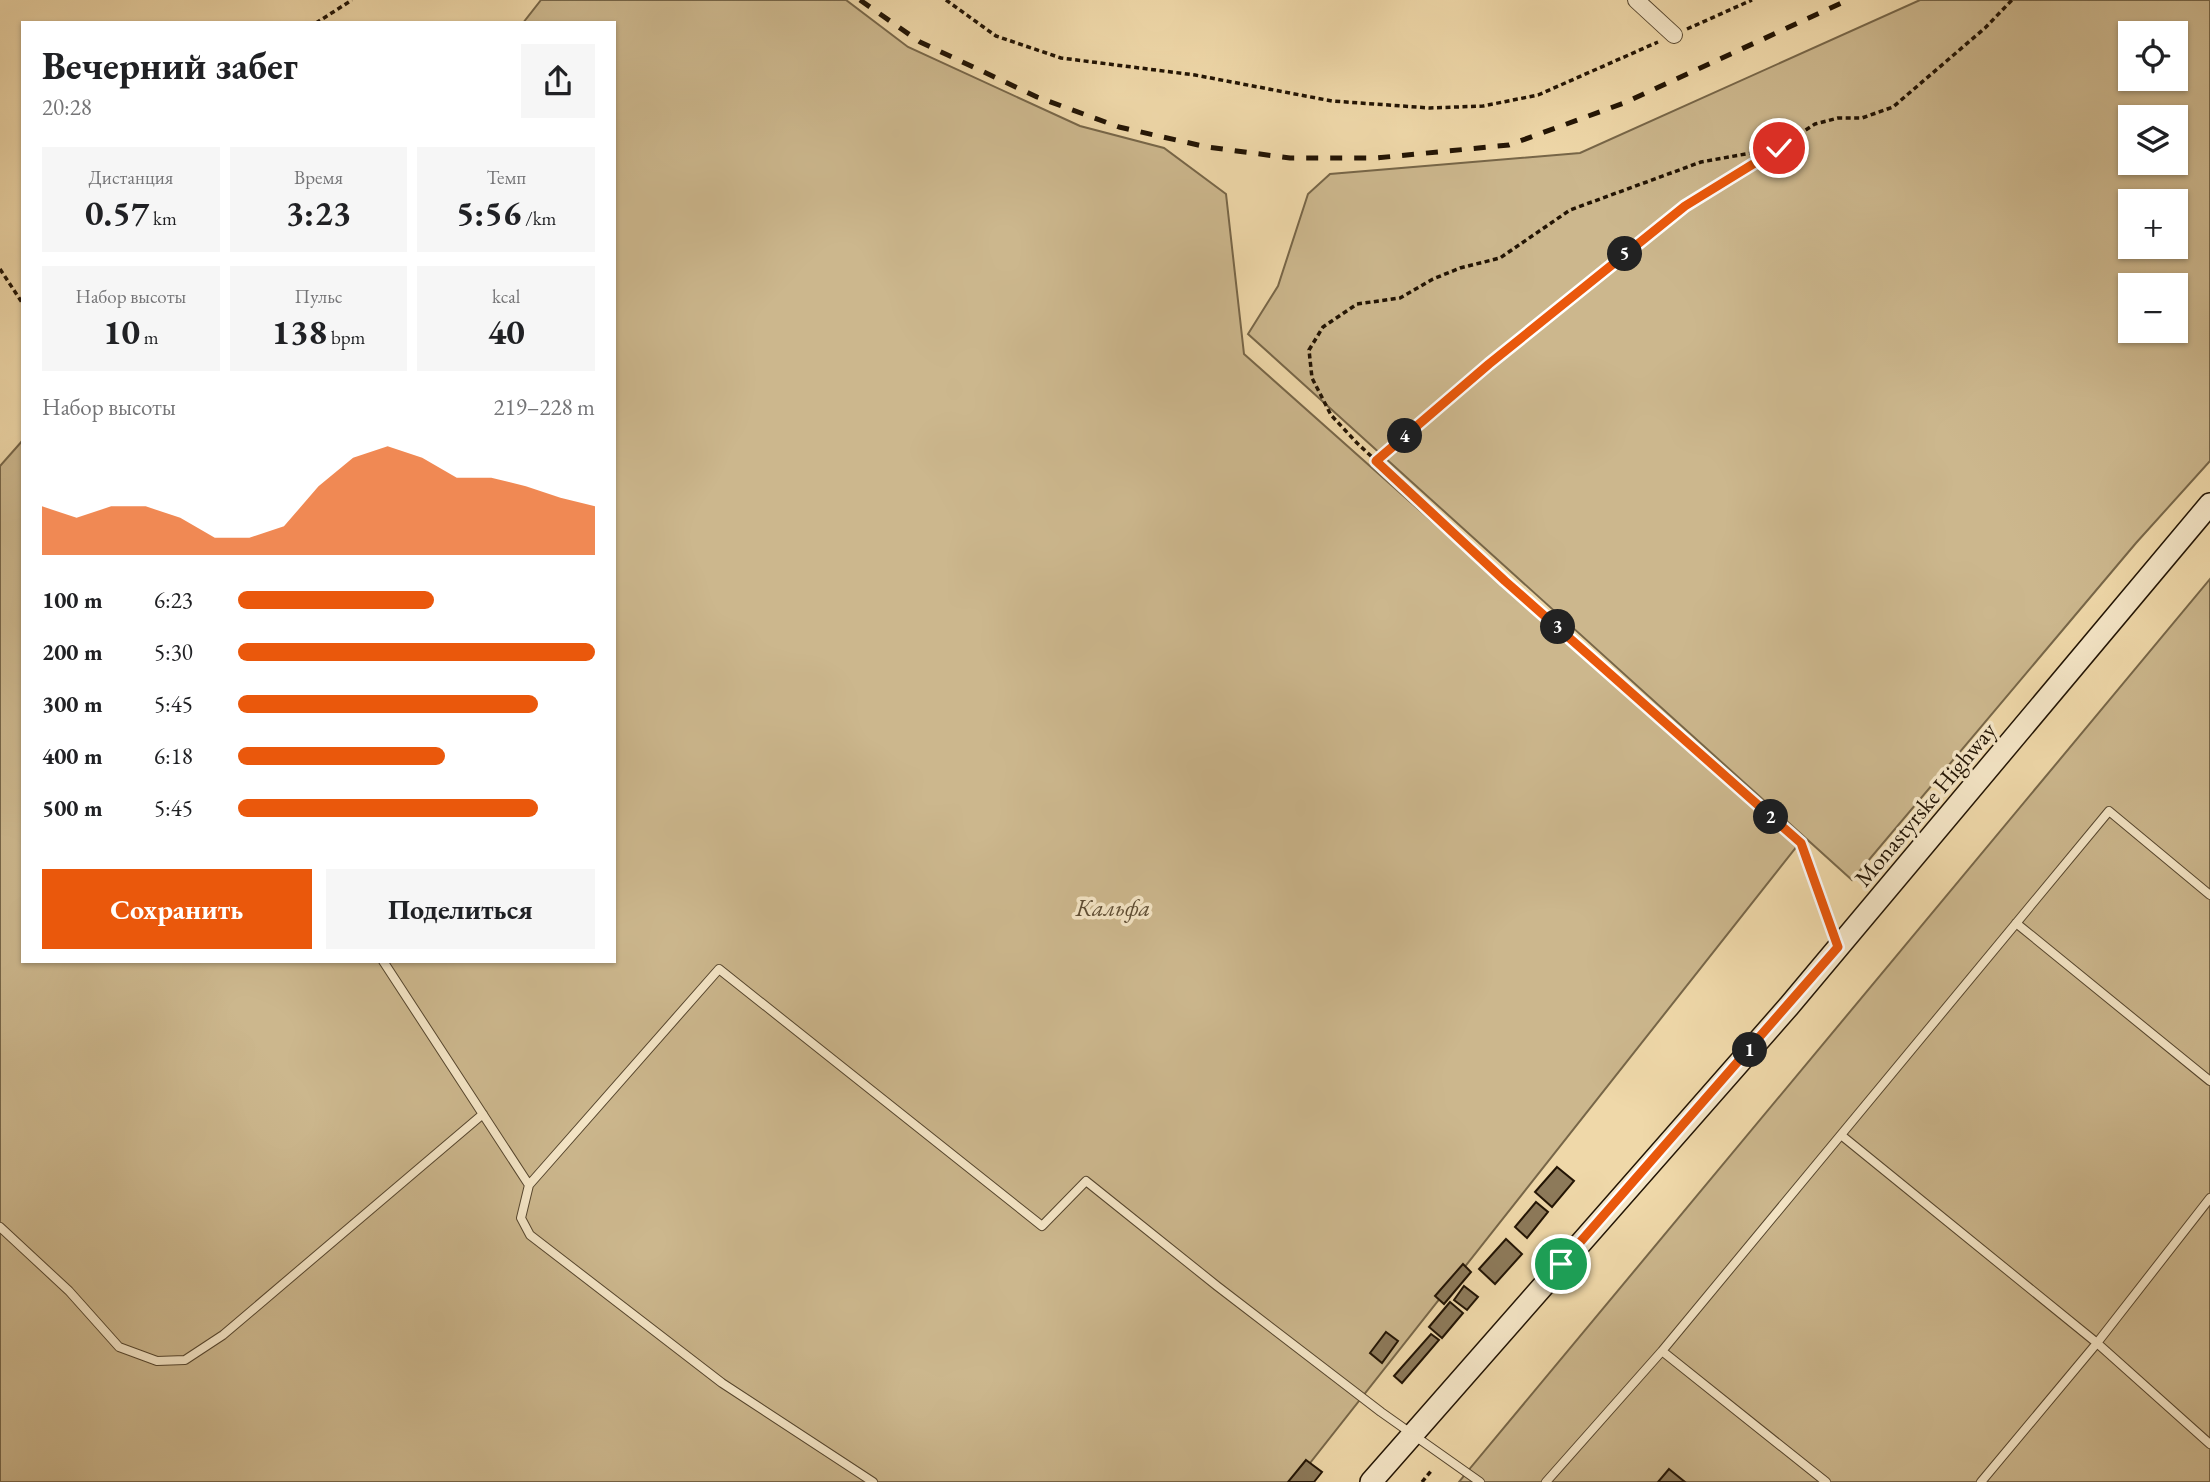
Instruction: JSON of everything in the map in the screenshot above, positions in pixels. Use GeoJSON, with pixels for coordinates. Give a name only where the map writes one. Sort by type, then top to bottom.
{"type":"FeatureCollection","features":[{"type":"Feature","properties":{"kind":"main road","name":"Monastyrske Highway"},"geometry":{"type":"LineString","coordinates":[[1371,1482],[1838,947],[2210,504]]}},
{"type":"Feature","properties":{"kind":"street"},"geometry":{"type":"LineString","coordinates":[[1636,0],[1674,34]]}},
{"type":"Feature","properties":{"kind":"lane"},"geometry":{"type":"LineString","coordinates":[[1546,1482],[1662,1351],[2109,811],[2210,895]]}},
{"type":"Feature","properties":{"kind":"lane"},"geometry":{"type":"LineString","coordinates":[[2016,923],[2210,1081]]}},
{"type":"Feature","properties":{"kind":"lane"},"geometry":{"type":"LineString","coordinates":[[384,963],[529,1185]]}},
{"type":"Feature","properties":{"kind":"lane"},"geometry":{"type":"LineString","coordinates":[[873,1482],[722,1383],[530,1236],[521,1218],[529,1185],[719,969],[1042,1226],[1086,1181],[1411,1435],[1480,1482]]}},
{"type":"Feature","properties":{"kind":"lane"},"geometry":{"type":"LineString","coordinates":[[0,1227],[69,1291],[119,1347],[157,1361],[185,1360],[223,1335],[483,1114]]}},
{"type":"Feature","properties":{"kind":"lane"},"geometry":{"type":"LineString","coordinates":[[1841,1135],[2097,1343],[2210,1444]]}},
{"type":"Feature","properties":{"kind":"lane"},"geometry":{"type":"LineString","coordinates":[[1982,1482],[2097,1343],[2210,1198]]}},
{"type":"Feature","properties":{"kind":"lane"},"geometry":{"type":"LineString","coordinates":[[1662,1351],[1826,1482]]}},
{"type":"Feature","properties":{"kind":"path"},"geometry":{"type":"LineString","coordinates":[[319,21],[352,0]]}},
{"type":"Feature","properties":{"kind":"path"},"geometry":{"type":"LineString","coordinates":[[946,0],[996,36],[1061,58],[1195,75],[1332,101],[1430,108],[1483,106],[1538,94],[1752,0]]}},
{"type":"Feature","properties":{"kind":"path"},"geometry":{"type":"LineString","coordinates":[[1376,461],[1489,364],[1685,206],[1815,124],[1838,118],[1862,118],[1893,107],[1985,28],[2012,0]]}},
{"type":"Feature","properties":{"kind":"path"},"geometry":{"type":"LineString","coordinates":[[1779,148],[1701,162],[1570,210],[1500,258],[1433,279],[1401,298],[1357,304],[1323,327],[1308,350],[1312,378],[1331,415],[1376,461],[1505,581],[1801,843],[1838,947]]}},
{"type":"Feature","properties":{"kind":"path"},"geometry":{"type":"LineString","coordinates":[[0,269],[21,301]]}},
{"type":"Feature","properties":{"kind":"path"},"geometry":{"type":"LineString","coordinates":[[1422,1482],[1431,1471]]}},
{"type":"Feature","properties":{"kind":"green space","name":"Кальфа"},"geometry":{"type":"Polygon","coordinates":[[[541,0],[846,0],[908,47],[1080,126],[1164,148],[1226,194],[1244,354],[1797,846],[1295,1482],[0,1482],[0,466],[21,442],[21,963],[616,963],[616,21],[525,21],[541,0]]]}},
{"type":"Feature","properties":{"kind":"green space"},"geometry":{"type":"Polygon","coordinates":[[[1920,0],[2210,0],[2210,461],[2136,543],[1852,880],[1248,334],[1278,286],[1308,194],[1330,174],[1580,153],[1920,0]]]}},
{"type":"Feature","properties":{"kind":"green space"},"geometry":{"type":"Polygon","coordinates":[[[2210,579],[2210,1482],[1459,1482],[1467,1472],[2210,579]]]}},
{"type":"Feature","properties":{"kind":"building"},"geometry":{"type":"Polygon","coordinates":[[[1557,1167],[1574,1181],[1552,1207],[1535,1192],[1557,1167]]]}},
{"type":"Feature","properties":{"kind":"building"},"geometry":{"type":"Polygon","coordinates":[[[1536,1202],[1548,1212],[1527,1238],[1515,1227],[1536,1202]]]}},
{"type":"Feature","properties":{"kind":"building"},"geometry":{"type":"Polygon","coordinates":[[[1506,1239],[1522,1254],[1495,1284],[1479,1269],[1506,1239]]]}},
{"type":"Feature","properties":{"kind":"building"},"geometry":{"type":"Polygon","coordinates":[[[1463,1264],[1471,1272],[1444,1304],[1435,1296],[1463,1264]]]}},
{"type":"Feature","properties":{"kind":"building"},"geometry":{"type":"Polygon","coordinates":[[[1464,1286],[1478,1297],[1467,1310],[1454,1300],[1464,1286]]]}},
{"type":"Feature","properties":{"kind":"building"},"geometry":{"type":"Polygon","coordinates":[[[1450,1302],[1463,1313],[1442,1338],[1429,1327],[1450,1302]]]}},
{"type":"Feature","properties":{"kind":"building"},"geometry":{"type":"Polygon","coordinates":[[[1386,1332],[1398,1341],[1382,1363],[1370,1353],[1386,1332]]]}},
{"type":"Feature","properties":{"kind":"building"},"geometry":{"type":"Polygon","coordinates":[[[1431,1334],[1439,1340],[1402,1383],[1394,1376],[1431,1334]]]}},
{"type":"Feature","properties":{"kind":"building"},"geometry":{"type":"Polygon","coordinates":[[[1306,1460],[1322,1472],[1314,1482],[1288,1482],[1306,1460]]]}},
{"type":"Feature","properties":{"kind":"building"},"geometry":{"type":"Polygon","coordinates":[[[1669,1469],[1685,1482],[1658,1482],[1669,1469]]]}},
{"type":"Feature","properties":{"kind":"railway"},"geometry":{"type":"LineString","coordinates":[[860,0],[920,42],[1037,97],[1119,127],[1207,147],[1290,158],[1376,158],[1509,145],[1624,103],[1848,0]]}},
{"type":"Feature","properties":{"kind":"route"},"geometry":{"type":"LineString","coordinates":[[1561,1264],[1838,947],[1801,843],[1505,581],[1376,461],[1489,364],[1685,206],[1779,148]]}}]}
